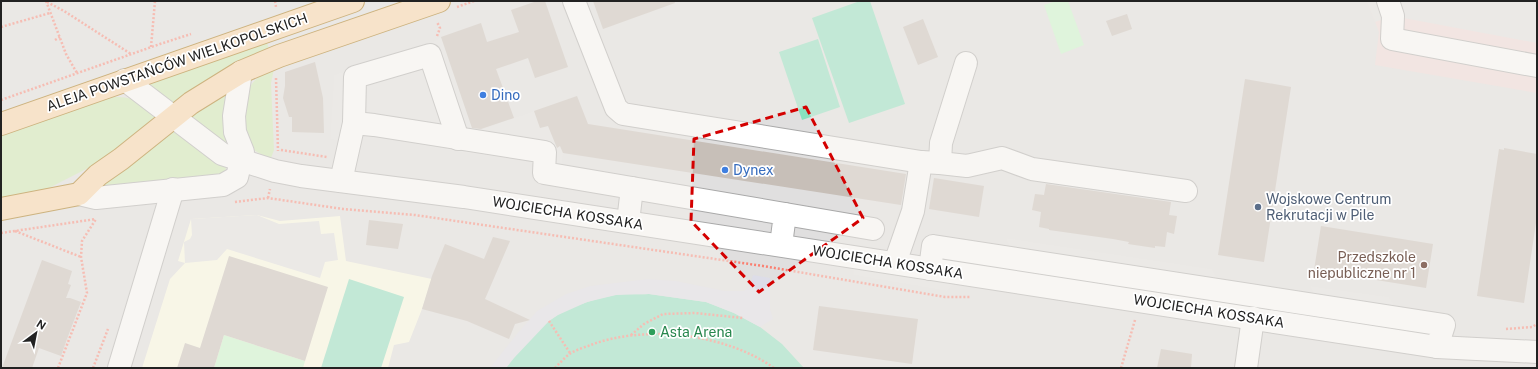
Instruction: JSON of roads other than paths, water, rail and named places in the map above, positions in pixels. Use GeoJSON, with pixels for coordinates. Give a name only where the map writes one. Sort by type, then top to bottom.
{"type":"FeatureCollection","features":[{"type":"Feature","properties":{"kind":"main road","name":"ALEJA POWSTAŃCÓW WIELKOPOLSKICH"},"geometry":{"type":"LineString","coordinates":[[1,124],[353,1]]}},
{"type":"Feature","properties":{"kind":"main road","name":"ALEJA POWSTAŃCÓW WIELKOPOLSKICH"},"geometry":{"type":"LineString","coordinates":[[79,194],[98,175],[121,159],[191,103],[241,72],[279,56],[439,1]]}},
{"type":"Feature","properties":{"kind":"main road"},"geometry":{"type":"LineString","coordinates":[[1,209],[79,194]]}},
{"type":"Feature","properties":{"kind":"street"},"geometry":{"type":"LineString","coordinates":[[574,1],[616,108],[620,113],[930,163],[967,166],[1002,158],[1032,169],[1186,191]]}},
{"type":"Feature","properties":{"kind":"street"},"geometry":{"type":"LineString","coordinates":[[1388,1],[1393,16],[1392,39],[1537,66]]}},
{"type":"Feature","properties":{"kind":"street"},"geometry":{"type":"LineString","coordinates":[[342,182],[354,123],[355,77],[430,55],[458,139]]}},
{"type":"Feature","properties":{"kind":"street"},"geometry":{"type":"LineString","coordinates":[[895,263],[930,163],[941,143],[966,63]]}},
{"type":"Feature","properties":{"kind":"street"},"geometry":{"type":"LineString","coordinates":[[79,194],[96,198],[170,199],[223,185],[237,177],[243,152],[235,132],[234,107],[241,72]]}},
{"type":"Feature","properties":{"kind":"street","name":"WOJCIECHA KOSSAKA"},"geometry":{"type":"LineString","coordinates":[[125,80],[222,154],[242,161],[301,176],[433,192],[1437,347],[1537,352]]}},
{"type":"Feature","properties":{"kind":"street"},"geometry":{"type":"LineString","coordinates":[[354,123],[545,152],[544,173],[873,229]]}},
{"type":"Feature","properties":{"kind":"street"},"geometry":{"type":"LineString","coordinates":[[628,222],[632,188]]}},
{"type":"Feature","properties":{"kind":"street"},"geometry":{"type":"LineString","coordinates":[[118,368],[170,199]]}},
{"type":"Feature","properties":{"kind":"street"},"geometry":{"type":"LineString","coordinates":[[781,245],[785,214]]}},
{"type":"Feature","properties":{"kind":"street"},"geometry":{"type":"LineString","coordinates":[[930,269],[933,246],[1444,325],[1437,347]]}},
{"type":"Feature","properties":{"kind":"street"},"geometry":{"type":"LineString","coordinates":[[1070,290],[1074,268]]}},
{"type":"Feature","properties":{"kind":"street"},"geometry":{"type":"LineString","coordinates":[[1246,368],[1253,318]]}},
{"type":"Feature","properties":{"kind":"place","name":"Dino"},"geometry":{"type":"Point","coordinates":[483,95]}},
{"type":"Feature","properties":{"kind":"place","name":"Dynex"},"geometry":{"type":"Point","coordinates":[725,170]}},
{"type":"Feature","properties":{"kind":"place","name":"Wojskowe Centrum Rekrutacji w Pile"},"geometry":{"type":"Point","coordinates":[1258,207]}},
{"type":"Feature","properties":{"kind":"place","name":"Przedszkole niepubliczne nr 1"},"geometry":{"type":"Point","coordinates":[1424,265]}},
{"type":"Feature","properties":{"kind":"place","name":"Asta Arena"},"geometry":{"type":"Point","coordinates":[652,332]}}]}
